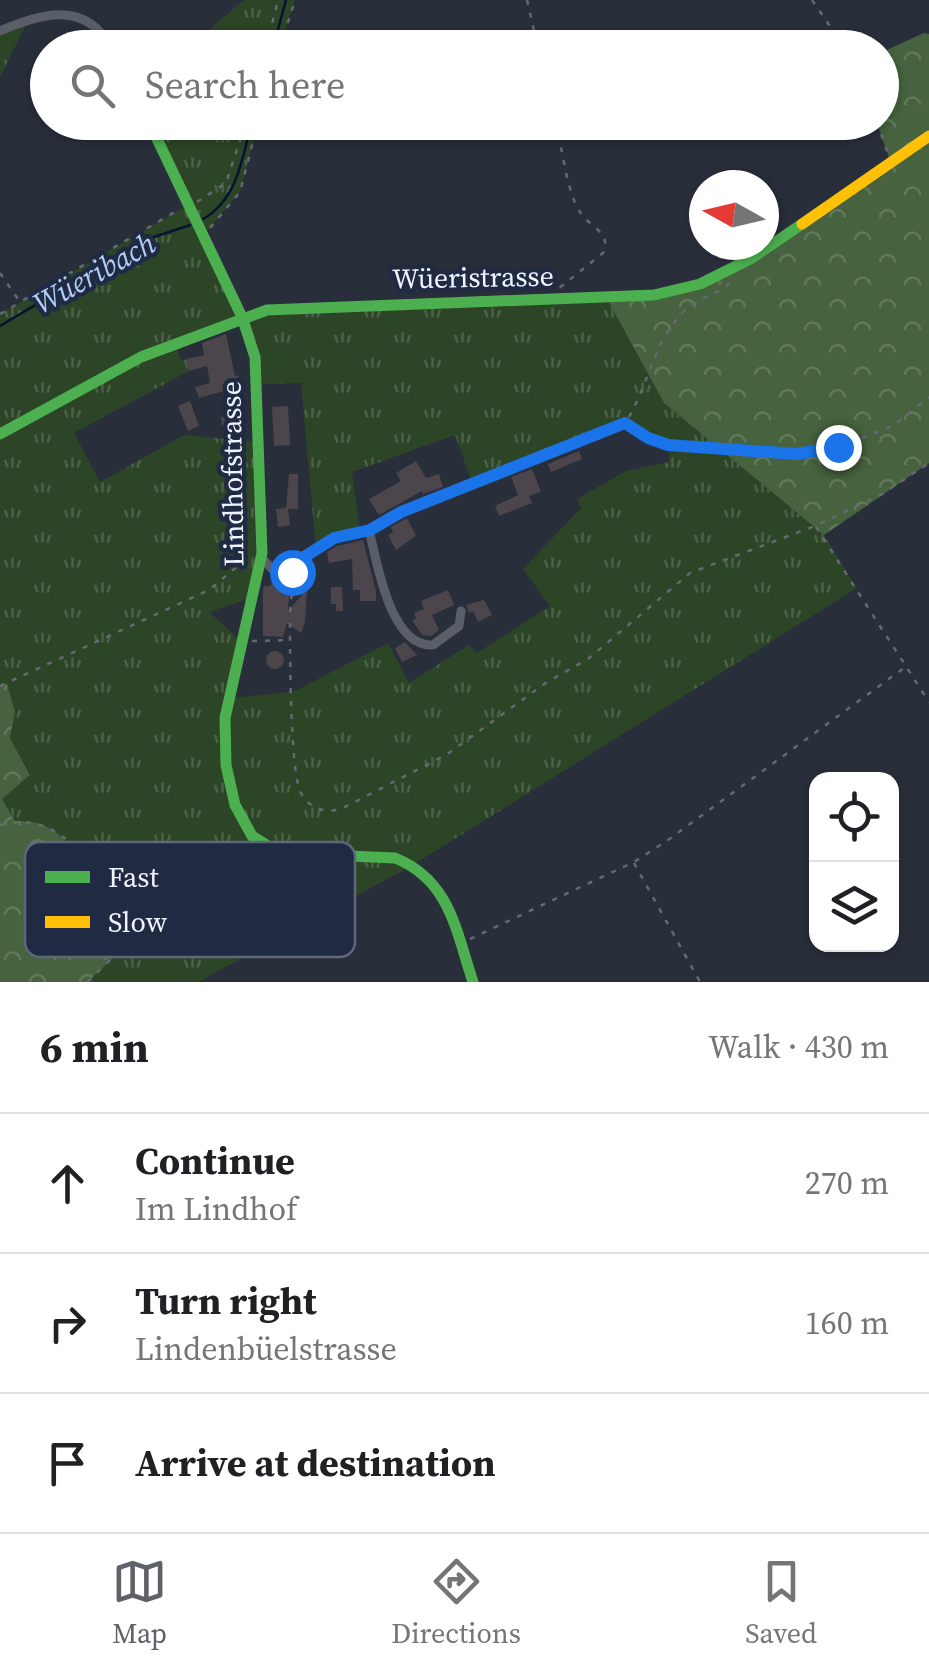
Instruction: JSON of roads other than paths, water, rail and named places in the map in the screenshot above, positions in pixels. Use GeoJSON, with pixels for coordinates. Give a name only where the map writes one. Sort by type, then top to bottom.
{"type":"FeatureCollection","features":[{"type":"Feature","properties":{"kind":"street"},"geometry":{"type":"LineString","coordinates":[[0,30],[44,13],[68,12],[98,30]]}},
{"type":"Feature","properties":{"kind":"street","name":"Wüeristrasse"},"geometry":{"type":"LineString","coordinates":[[0,434],[140,358],[242,317],[294,308],[654,295],[700,284],[752,258],[929,136]]}},
{"type":"Feature","properties":{"kind":"street","name":"Lindhofstrasse"},"geometry":{"type":"LineString","coordinates":[[158,140],[242,317],[255,358],[262,556],[226,708],[224,740],[235,806],[247,830],[259,842]]}},
{"type":"Feature","properties":{"kind":"street"},"geometry":{"type":"LineString","coordinates":[[257,584],[334,538],[370,530],[401,512],[625,423]]}},
{"type":"Feature","properties":{"kind":"street"},"geometry":{"type":"LineString","coordinates":[[370,530],[384,586],[402,630],[416,643],[432,646],[459,626],[461,611]]}},
{"type":"Feature","properties":{"kind":"street"},"geometry":{"type":"LineString","coordinates":[[262,556],[269,567],[278,571]]}},
{"type":"Feature","properties":{"kind":"street","name":"Lindhofstrasse"},"geometry":{"type":"LineString","coordinates":[[355,856],[395,858],[414,864],[436,885],[446,901],[473,982]]}},
{"type":"Feature","properties":{"kind":"waterway","name":"Wüeribach"},"geometry":{"type":"LineString","coordinates":[[278,30],[286,0]]}},
{"type":"Feature","properties":{"kind":"waterway","name":"Wüeribach"},"geometry":{"type":"LineString","coordinates":[[203,219],[215,211],[231,189],[247,140]]}},
{"type":"Feature","properties":{"kind":"waterway","name":"Wüeribach"},"geometry":{"type":"LineString","coordinates":[[0,326],[145,240],[190,225]]}}]}
